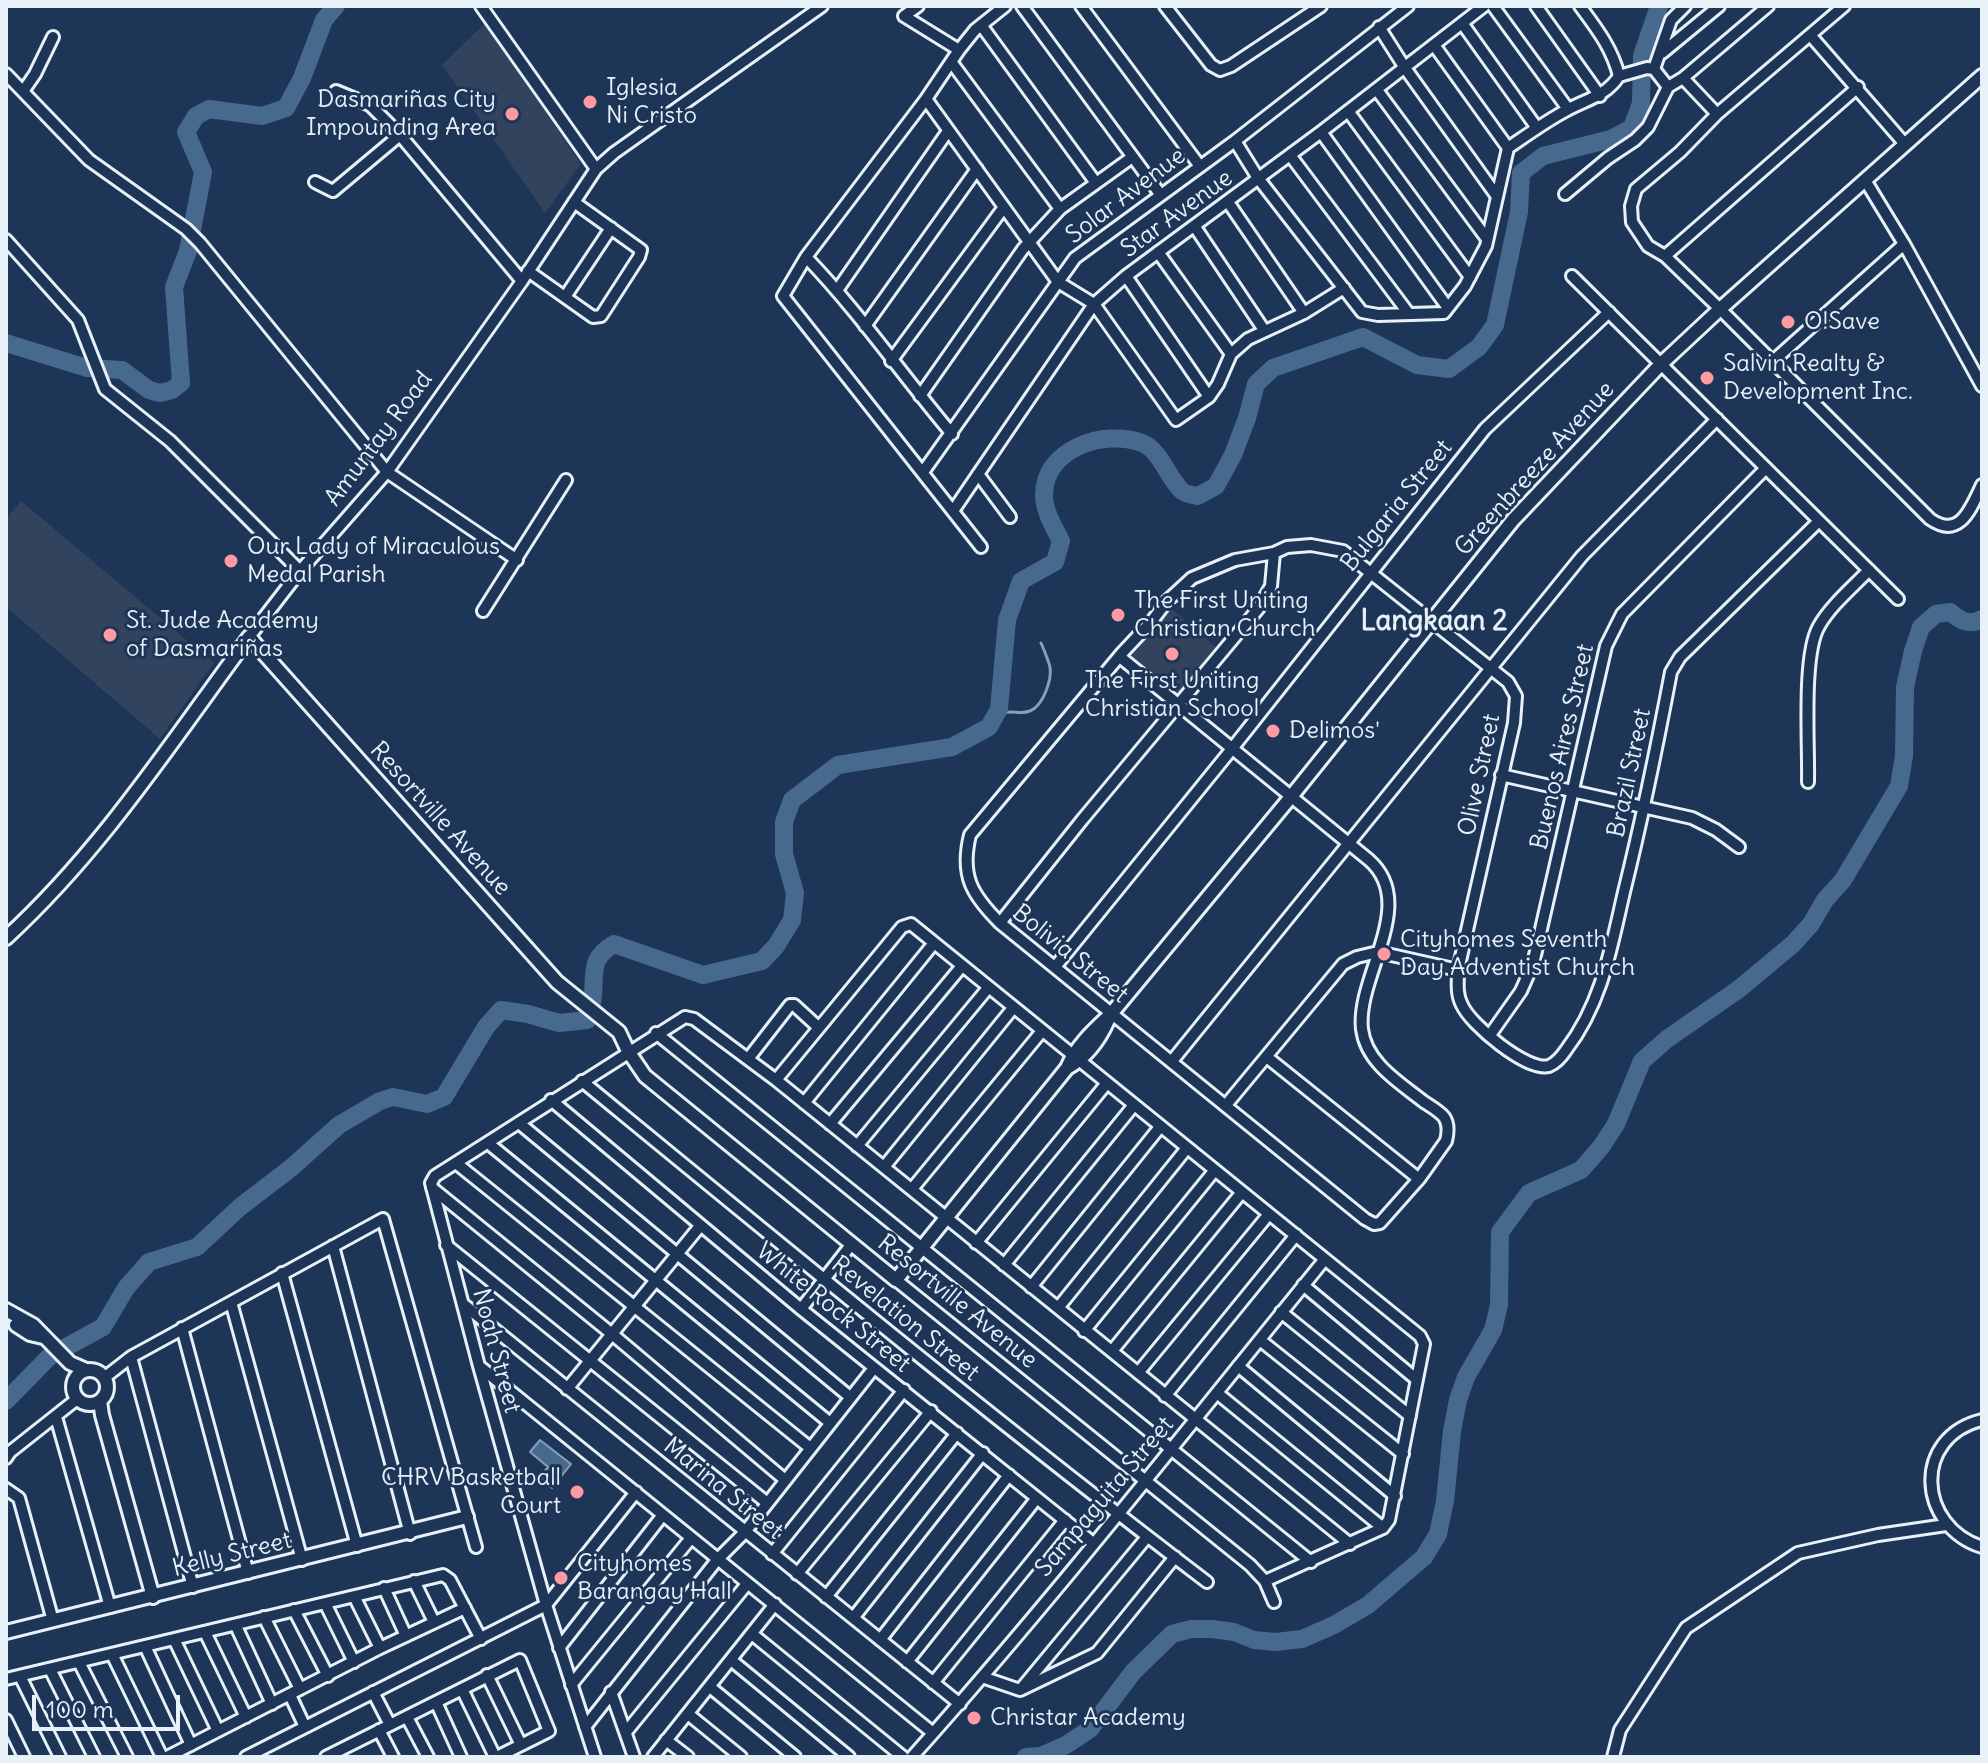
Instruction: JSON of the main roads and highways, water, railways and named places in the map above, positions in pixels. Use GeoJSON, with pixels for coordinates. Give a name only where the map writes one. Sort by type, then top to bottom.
{"type":"FeatureCollection","features":[{"type":"Feature","properties":{"kind":"waterway"},"geometry":{"type":"LineString","coordinates":[[6,343],[87,368],[122,370],[149,390],[160,393],[172,390],[181,383],[174,287],[188,251],[203,172],[186,132],[196,116],[209,109],[262,116],[286,108],[302,78],[324,20],[336,6]]}},
{"type":"Feature","properties":{"kind":"waterway"},"geometry":{"type":"LineString","coordinates":[[6,1401],[50,1356],[103,1327],[126,1288],[149,1262],[197,1247],[339,1125],[380,1101],[393,1097],[427,1104],[444,1097],[486,1027],[501,1010],[559,1023],[587,1020],[597,960],[614,944],[703,975],[762,961],[776,946],[792,920],[795,893],[784,854],[784,822],[792,800],[838,765],[952,747],[989,727],[999,709],[1007,620],[1021,581],[1055,562],[1061,541],[1044,501],[1047,479],[1054,465],[1079,446],[1095,441],[1127,439],[1148,446],[1181,490],[1198,496],[1216,486],[1233,455],[1256,384],[1273,368],[1363,337],[1417,365],[1449,369],[1479,347],[1495,325],[1519,212],[1521,173],[1543,156],[1611,139],[1632,128],[1641,103],[1642,56],[1659,6]]}},
{"type":"Feature","properties":{"kind":"waterway"},"geometry":{"type":"LineString","coordinates":[[1026,1757],[1041,1756],[1066,1745],[1090,1729],[1133,1672],[1172,1634],[1191,1629],[1212,1629],[1234,1632],[1254,1640],[1276,1642],[1302,1639],[1368,1605],[1424,1557],[1438,1534],[1458,1400],[1466,1377],[1493,1330],[1499,1305],[1500,1232],[1529,1193],[1581,1170],[1601,1147],[1616,1124],[1642,1061],[1667,1039],[1739,989],[1793,944],[1811,924],[1825,900],[1843,880],[1899,786],[1904,756],[1905,687],[1921,627],[1936,614],[1950,612],[1965,622],[1982,619]]}},
{"type":"Feature","properties":{"kind":"waterway"},"geometry":{"type":"LineString","coordinates":[[994,717],[1030,711],[1043,698],[1050,672],[1041,643]]}},
{"type":"Feature","properties":{"kind":"place","name":"Iglesia Ni Cristo"},"geometry":{"type":"Point","coordinates":[590,102]}},
{"type":"Feature","properties":{"kind":"place","name":"Dasmariñas City Impounding Area"},"geometry":{"type":"Point","coordinates":[512,114]}},
{"type":"Feature","properties":{"kind":"place","name":"O!Save"},"geometry":{"type":"Point","coordinates":[1788,322]}},
{"type":"Feature","properties":{"kind":"place","name":"Salvin Realty & Development Inc."},"geometry":{"type":"Point","coordinates":[1707,378]}},
{"type":"Feature","properties":{"kind":"place","name":"Our Lady of Miraculous Medal Parish"},"geometry":{"type":"Point","coordinates":[231,561]}},
{"type":"Feature","properties":{"kind":"place","name":"The First Uniting Christian Church"},"geometry":{"type":"Point","coordinates":[1118,615]}},
{"type":"Feature","properties":{"kind":"place","name":"St. Jude Academy of Dasmariñas"},"geometry":{"type":"Point","coordinates":[110,635]}},
{"type":"Feature","properties":{"kind":"place","name":"The First Uniting Christian School"},"geometry":{"type":"Point","coordinates":[1172,654]}},
{"type":"Feature","properties":{"kind":"place","name":"Delimos'"},"geometry":{"type":"Point","coordinates":[1273,731]}},
{"type":"Feature","properties":{"kind":"place","name":"Cityhomes Seventh Day Adventist Church"},"geometry":{"type":"Point","coordinates":[1384,954]}},
{"type":"Feature","properties":{"kind":"place","name":"CHRV Basketball Court"},"geometry":{"type":"Point","coordinates":[577,1492]}},
{"type":"Feature","properties":{"kind":"place","name":"Cityhomes Barangay Hall"},"geometry":{"type":"Point","coordinates":[561,1578]}},
{"type":"Feature","properties":{"kind":"place","name":"Christar Academy"},"geometry":{"type":"Point","coordinates":[974,1718]}},
{"type":"Feature","properties":{"kind":"district","name":"Langkaan 2"},"geometry":{"type":"Point","coordinates":[1434,622]}}]}
